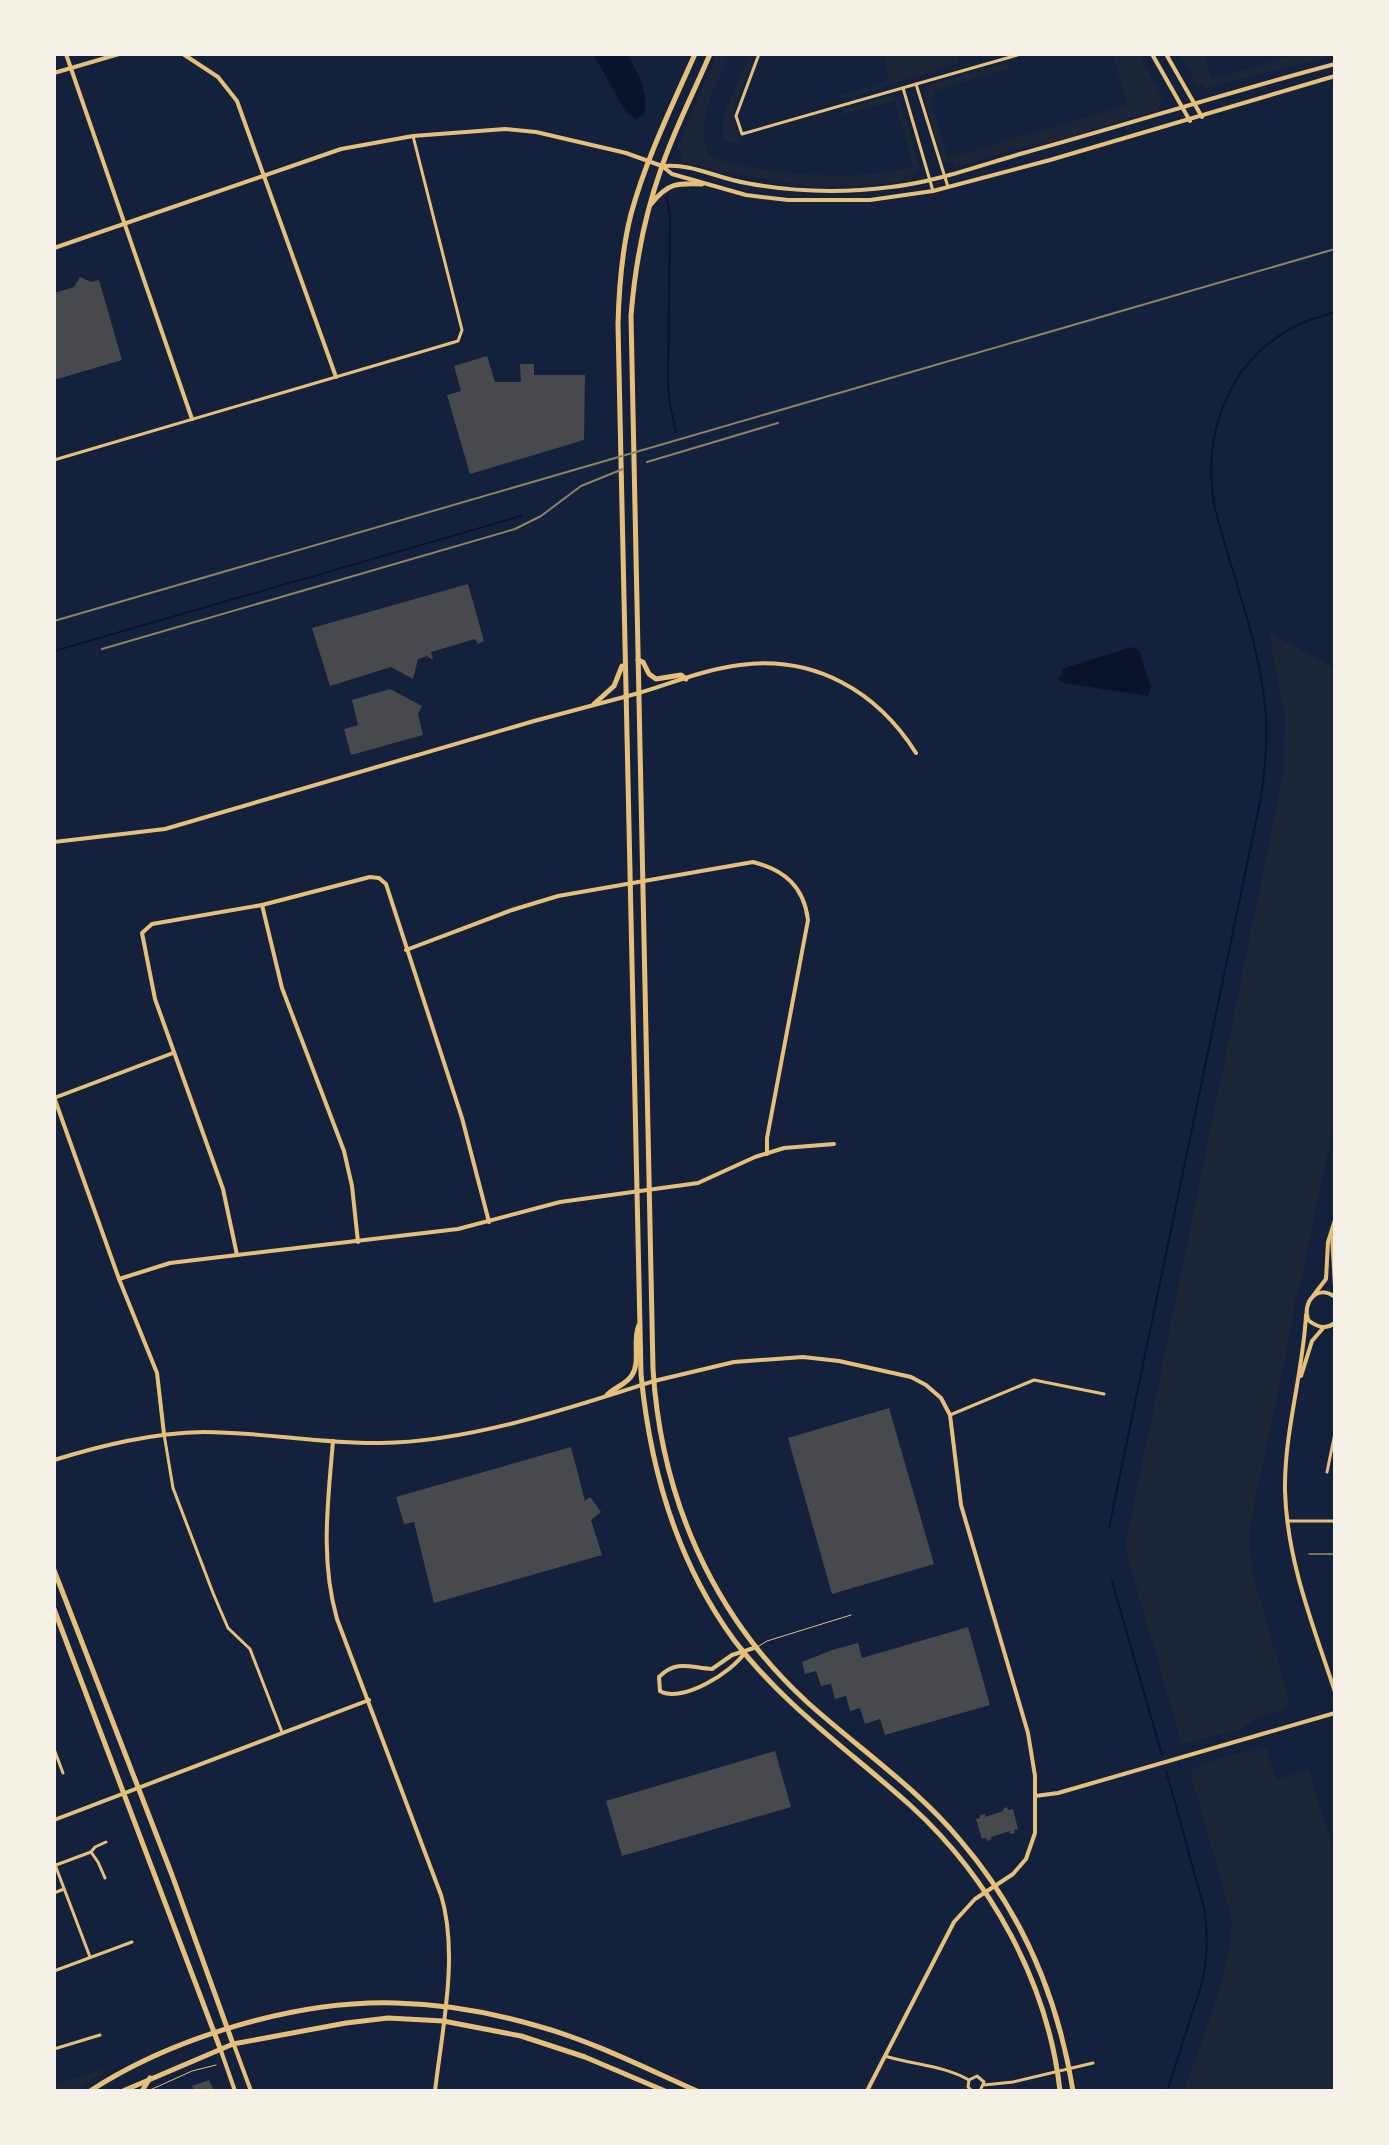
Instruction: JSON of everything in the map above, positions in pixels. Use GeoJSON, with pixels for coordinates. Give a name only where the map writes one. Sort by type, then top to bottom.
{"type":"FeatureCollection","features":[{"type":"Feature","properties":{"kind":"main road"},"geometry":{"type":"LineString","coordinates":[[695,54],[649,162],[631,215],[622,267],[617,336],[640,1324],[642,1385],[649,1442],[671,1521],[704,1592],[730,1633],[788,1700],[929,1824],[985,1893],[1011,1936],[1034,1987],[1050,2037],[1060,2091]]}},
{"type":"Feature","properties":{"kind":"main road"},"geometry":{"type":"LineString","coordinates":[[710,54],[662,166],[648,208],[638,252],[631,316],[654,1381],[662,1446],[684,1521],[720,1594],[757,1647],[808,1702],[934,1811],[995,1886],[1021,1928],[1040,1968],[1061,2029],[1073,2091]]}},
{"type":"Feature","properties":{"kind":"main road"},"geometry":{"type":"LineString","coordinates":[[648,208],[668,186],[702,184]]}},
{"type":"Feature","properties":{"kind":"main road"},"geometry":{"type":"LineString","coordinates":[[638,660],[656,679],[681,675],[686,679]]}},
{"type":"Feature","properties":{"kind":"main road"},"geometry":{"type":"LineString","coordinates":[[594,704],[614,686],[624,661]]}},
{"type":"Feature","properties":{"kind":"main road"},"geometry":{"type":"LineString","coordinates":[[607,1395],[628,1380],[635,1370],[635,1333],[640,1324]]}},
{"type":"Feature","properties":{"kind":"main road"},"geometry":{"type":"LineString","coordinates":[[54,1570],[233,2044]]}},
{"type":"Feature","properties":{"kind":"main road"},"geometry":{"type":"LineString","coordinates":[[55,1613],[220,2048]]}},
{"type":"Feature","properties":{"kind":"main road"},"geometry":{"type":"LineString","coordinates":[[90,2091],[165,2053],[229,2029],[339,2006],[393,2003],[445,2007],[512,2019],[568,2035],[697,2091]]}},
{"type":"Feature","properties":{"kind":"main road"},"geometry":{"type":"LineString","coordinates":[[123,2091],[233,2044],[388,2018],[443,2021],[521,2036],[563,2049],[665,2091]]}},
{"type":"Feature","properties":{"kind":"main road"},"geometry":{"type":"LineString","coordinates":[[145,2091],[151,2077]]}},
{"type":"Feature","properties":{"kind":"street"},"geometry":{"type":"LineString","coordinates":[[66,54],[192,419]]}},
{"type":"Feature","properties":{"kind":"street"},"geometry":{"type":"LineString","coordinates":[[54,73],[119,54]]}},
{"type":"Feature","properties":{"kind":"street"},"geometry":{"type":"LineString","coordinates":[[183,54],[228,87],[243,116],[336,377]]}},
{"type":"Feature","properties":{"kind":"street"},"geometry":{"type":"LineString","coordinates":[[759,54],[736,116],[742,134],[1021,54]]}},
{"type":"Feature","properties":{"kind":"street"},"geometry":{"type":"LineString","coordinates":[[1152,54],[1190,121]]}},
{"type":"Feature","properties":{"kind":"street"},"geometry":{"type":"LineString","coordinates":[[1166,54],[1202,117]]}},
{"type":"Feature","properties":{"kind":"street"},"geometry":{"type":"LineString","coordinates":[[662,166],[676,164],[726,179],[798,189],[892,187],[930,179],[1335,64]]}},
{"type":"Feature","properties":{"kind":"street"},"geometry":{"type":"LineString","coordinates":[[54,248],[341,149],[413,136],[490,129],[536,132],[591,143],[662,166],[672,174],[746,195],[811,201],[870,200],[933,191],[1190,121],[1335,76]]}},
{"type":"Feature","properties":{"kind":"street"},"geometry":{"type":"LineString","coordinates":[[916,84],[948,187]]}},
{"type":"Feature","properties":{"kind":"street"},"geometry":{"type":"LineString","coordinates":[[903,88],[933,191]]}},
{"type":"Feature","properties":{"kind":"street"},"geometry":{"type":"LineString","coordinates":[[54,460],[453,344],[461,338],[462,330],[413,136]]}},
{"type":"Feature","properties":{"kind":"street"},"geometry":{"type":"LineString","coordinates":[[54,842],[165,829],[737,665],[769,663],[828,675],[846,684],[891,718],[916,753]]}},
{"type":"Feature","properties":{"kind":"street"},"geometry":{"type":"LineString","coordinates":[[406,950],[544,900],[753,862],[779,870],[805,900],[808,920],[767,1138],[767,1154]]}},
{"type":"Feature","properties":{"kind":"street"},"geometry":{"type":"LineString","coordinates":[[237,1255],[223,1189],[154,997],[142,938],[144,929],[152,924],[262,905],[370,877],[379,878],[386,884],[462,1118],[489,1222]]}},
{"type":"Feature","properties":{"kind":"street"},"geometry":{"type":"LineString","coordinates":[[262,905],[282,988],[349,1168],[358,1242]]}},
{"type":"Feature","properties":{"kind":"street"},"geometry":{"type":"LineString","coordinates":[[173,1053],[54,1098],[119,1279],[157,1373],[173,1488],[228,1628],[250,1649],[283,1733]]}},
{"type":"Feature","properties":{"kind":"street"},"geometry":{"type":"LineString","coordinates":[[119,1279],[170,1263],[458,1229],[560,1202],[698,1183],[784,1148],[834,1144]]}},
{"type":"Feature","properties":{"kind":"street"},"geometry":{"type":"LineString","coordinates":[[1335,1220],[1332,1236],[1335,1286]]}},
{"type":"Feature","properties":{"kind":"street"},"geometry":{"type":"LineString","coordinates":[[1332,1236],[1328,1242],[1326,1279],[1307,1304],[1285,1489],[1289,1547],[1335,1692]]}},
{"type":"Feature","properties":{"kind":"street"},"geometry":{"type":"LineString","coordinates":[[1313,1296],[1324,1292],[1335,1297]]}},
{"type":"Feature","properties":{"kind":"street"},"geometry":{"type":"LineString","coordinates":[[1306,1315],[1316,1326],[1334,1324]]}},
{"type":"Feature","properties":{"kind":"street"},"geometry":{"type":"LineString","coordinates":[[1300,1378],[1306,1368],[1312,1341],[1324,1327]]}},
{"type":"Feature","properties":{"kind":"street"},"geometry":{"type":"LineString","coordinates":[[54,1460],[120,1441],[164,1434],[241,1433],[383,1443],[455,1436],[734,1362],[803,1357],[839,1361],[911,1377],[926,1385],[941,1398],[950,1415],[961,1505],[1028,1733],[1033,1756],[1035,1833],[1031,1847],[1013,1874],[963,1910],[954,1922],[867,2091]]}},
{"type":"Feature","properties":{"kind":"street"},"geometry":{"type":"LineString","coordinates":[[950,1415],[1034,1380],[1104,1394]]}},
{"type":"Feature","properties":{"kind":"street"},"geometry":{"type":"LineString","coordinates":[[1327,1472],[1335,1433]]}},
{"type":"Feature","properties":{"kind":"street"},"geometry":{"type":"LineString","coordinates":[[333,1441],[327,1517],[328,1589],[443,1902],[449,1943],[435,2091]]}},
{"type":"Feature","properties":{"kind":"street"},"geometry":{"type":"LineString","coordinates":[[1287,1521],[1335,1521]]}},
{"type":"Feature","properties":{"kind":"street"},"geometry":{"type":"LineString","coordinates":[[55,1613],[69,1609]]}},
{"type":"Feature","properties":{"kind":"street"},"geometry":{"type":"LineString","coordinates":[[745,1652],[740,1662],[701,1687],[673,1695],[660,1691],[659,1677],[671,1668],[689,1664],[712,1669],[732,1655],[757,1647]]}},
{"type":"Feature","properties":{"kind":"street"},"geometry":{"type":"LineString","coordinates":[[54,1820],[369,1700]]}},
{"type":"Feature","properties":{"kind":"street"},"geometry":{"type":"LineString","coordinates":[[1035,1796],[1058,1793],[1335,1713]]}},
{"type":"Feature","properties":{"kind":"street"},"geometry":{"type":"LineString","coordinates":[[54,1749],[63,1773]]}},
{"type":"Feature","properties":{"kind":"street"},"geometry":{"type":"LineString","coordinates":[[90,1957],[55,1864],[91,1852],[106,1842]]}},
{"type":"Feature","properties":{"kind":"street"},"geometry":{"type":"LineString","coordinates":[[91,1852],[105,1878]]}},
{"type":"Feature","properties":{"kind":"street"},"geometry":{"type":"LineString","coordinates":[[54,1893],[64,1889]]}},
{"type":"Feature","properties":{"kind":"street"},"geometry":{"type":"LineString","coordinates":[[54,1971],[132,1942]]}},
{"type":"Feature","properties":{"kind":"street"},"geometry":{"type":"LineString","coordinates":[[54,2049],[100,2035]]}},
{"type":"Feature","properties":{"kind":"street"},"geometry":{"type":"LineString","coordinates":[[233,2044],[251,2091]]}},
{"type":"Feature","properties":{"kind":"street"},"geometry":{"type":"LineString","coordinates":[[220,2048],[235,2091]]}},
{"type":"Feature","properties":{"kind":"street"},"geometry":{"type":"LineString","coordinates":[[885,2056],[952,2070],[969,2080]]}},
{"type":"Feature","properties":{"kind":"street"},"geometry":{"type":"LineString","coordinates":[[984,2085],[1013,2082],[1093,2063]]}},
{"type":"Feature","properties":{"kind":"street"},"geometry":{"type":"LineString","coordinates":[[972,2091],[968,2087],[969,2080],[974,2076],[980,2077],[984,2085]]}},
{"type":"Feature","properties":{"kind":"street"},"geometry":{"type":"LineString","coordinates":[[980,2091],[984,2085]]}},
{"type":"Feature","properties":{"kind":"lane"},"geometry":{"type":"LineString","coordinates":[[1309,1554],[1335,1554]]}},
{"type":"Feature","properties":{"kind":"lane"},"geometry":{"type":"LineString","coordinates":[[757,1647],[767,1641],[851,1615]]}},
{"type":"Feature","properties":{"kind":"path"},"geometry":{"type":"LineString","coordinates":[[145,2091],[192,2071],[216,2065]]}},
{"type":"Feature","properties":{"kind":"shaded area"},"geometry":{"type":"Polygon","coordinates":[[[593,54],[627,54],[644,91],[644,115],[636,119],[626,112],[593,54]]]}},
{"type":"Feature","properties":{"kind":"shaded area"},"geometry":{"type":"Polygon","coordinates":[[[717,54],[730,54],[705,118],[706,144],[711,157],[758,169],[811,175],[865,174],[913,167],[895,101],[842,115],[847,108],[893,95],[894,99],[899,99],[920,168],[910,180],[824,185],[767,180],[682,161],[681,150],[677,149],[717,54]]]}},
{"type":"Feature","properties":{"kind":"shaded area"},"geometry":{"type":"Polygon","coordinates":[[[750,54],[755,54],[733,112],[741,144],[723,141],[723,117],[750,54]]]}},
{"type":"Feature","properties":{"kind":"shaded area"},"geometry":{"type":"Polygon","coordinates":[[[884,54],[956,54],[959,63],[845,99],[837,96],[889,81],[884,54]]]}},
{"type":"Feature","properties":{"kind":"shaded area"},"geometry":{"type":"Polygon","coordinates":[[[1113,54],[1139,54],[1162,97],[1158,110],[1053,142],[1028,145],[955,167],[952,162],[942,161],[923,93],[928,88],[926,86],[1009,62],[1008,69],[934,91],[935,97],[930,99],[948,158],[1127,105],[1113,54]]]}},
{"type":"Feature","properties":{"kind":"shaded area"},"geometry":{"type":"Polygon","coordinates":[[[1179,54],[1205,54],[1212,79],[1296,54],[1335,55],[1205,89],[1202,85],[1197,86],[1179,54]]]}},
{"type":"Feature","properties":{"kind":"shaded area"},"geometry":{"type":"Polygon","coordinates":[[[1269,633],[1335,668],[1335,1115],[1299,1291],[1294,1299],[1293,1320],[1249,1542],[1253,1575],[1288,1703],[1283,1709],[1256,1719],[1242,1729],[1182,1744],[1126,1543],[1284,770],[1285,717],[1269,633]]]}},
{"type":"Feature","properties":{"kind":"shaded area"},"geometry":{"type":"Polygon","coordinates":[[[1131,647],[1139,650],[1151,688],[1148,696],[1063,683],[1057,678],[1063,673],[1062,669],[1131,647]]]}},
{"type":"Feature","properties":{"kind":"shaded area"},"geometry":{"type":"Polygon","coordinates":[[[1266,1747],[1276,1779],[1309,1770],[1335,1857],[1335,2091],[1184,2091],[1215,2004],[1231,1935],[1231,1916],[1190,1771],[1216,1759],[1266,1747]]]}},
{"type":"Feature","properties":{"kind":"shaded area"},"geometry":{"type":"Polygon","coordinates":[[[113,2067],[75,2091],[54,2091],[54,2084],[113,2067]]]}},
{"type":"Feature","properties":{"kind":"building"},"geometry":{"type":"Polygon","coordinates":[[[80,277],[91,282],[99,280],[122,360],[54,380],[54,293],[74,287],[80,277]]]}},
{"type":"Feature","properties":{"kind":"building"},"geometry":{"type":"Polygon","coordinates":[[[487,356],[495,382],[521,382],[520,364],[534,364],[534,375],[585,375],[584,440],[470,474],[447,395],[461,391],[454,366],[487,356]]]}},
{"type":"Feature","properties":{"kind":"building"},"geometry":{"type":"Polygon","coordinates":[[[468,584],[484,641],[478,644],[475,639],[431,652],[433,660],[427,656],[418,659],[413,679],[391,667],[330,686],[312,628],[468,584]]]}},
{"type":"Feature","properties":{"kind":"building"},"geometry":{"type":"Polygon","coordinates":[[[390,689],[422,706],[418,714],[423,735],[351,755],[344,729],[358,725],[352,700],[390,689]]]}},
{"type":"Feature","properties":{"kind":"building"},"geometry":{"type":"Polygon","coordinates":[[[889,1408],[934,1564],[832,1594],[788,1438],[889,1408]]]}},
{"type":"Feature","properties":{"kind":"building"},"geometry":{"type":"Polygon","coordinates":[[[571,1447],[585,1501],[590,1497],[601,1512],[591,1520],[602,1555],[434,1603],[414,1522],[404,1524],[396,1497],[571,1447]]]}},
{"type":"Feature","properties":{"kind":"building"},"geometry":{"type":"Polygon","coordinates":[[[968,1627],[990,1705],[885,1735],[880,1719],[865,1724],[860,1708],[850,1711],[846,1696],[835,1699],[831,1684],[821,1686],[816,1671],[805,1674],[802,1662],[858,1643],[862,1658],[968,1627]]]}},
{"type":"Feature","properties":{"kind":"building"},"geometry":{"type":"Polygon","coordinates":[[[775,1751],[791,1807],[622,1856],[606,1801],[775,1751]]]}},
{"type":"Feature","properties":{"kind":"building"},"geometry":{"type":"Polygon","coordinates":[[[1007,1807],[1008,1810],[1013,1809],[1018,1829],[1014,1830],[1015,1833],[1010,1834],[1010,1831],[987,1841],[986,1838],[982,1839],[976,1819],[1007,1807]]]}},
{"type":"Feature","properties":{"kind":"building"},"geometry":{"type":"Polygon","coordinates":[[[209,2080],[213,2089],[194,2091],[192,2086],[209,2080]]]}},
{"type":"Feature","properties":{"kind":"waterway"},"geometry":{"type":"LineString","coordinates":[[667,199],[670,216],[668,385],[676,432]]}},
{"type":"Feature","properties":{"kind":"waterway"},"geometry":{"type":"LineString","coordinates":[[1109,1528],[1265,767],[1267,726],[1258,662],[1214,504],[1211,477],[1217,424],[1226,399],[1255,356],[1276,338],[1300,324],[1335,312]]}},
{"type":"Feature","properties":{"kind":"waterway"},"geometry":{"type":"LineString","coordinates":[[54,651],[521,516]]}},
{"type":"Feature","properties":{"kind":"waterway"},"geometry":{"type":"LineString","coordinates":[[1112,1581],[1162,1755]]}},
{"type":"Feature","properties":{"kind":"waterway"},"geometry":{"type":"LineString","coordinates":[[1166,1770],[1204,1908],[1207,1946],[1202,1983],[1167,2091]]}},
{"type":"Feature","properties":{"kind":"railway"},"geometry":{"type":"LineString","coordinates":[[54,621],[1335,249]]}},
{"type":"Feature","properties":{"kind":"railway"},"geometry":{"type":"LineString","coordinates":[[647,462],[778,423]]}},
{"type":"Feature","properties":{"kind":"railway"},"geometry":{"type":"LineString","coordinates":[[102,649],[515,529],[541,516],[581,486],[623,469]]}}]}
